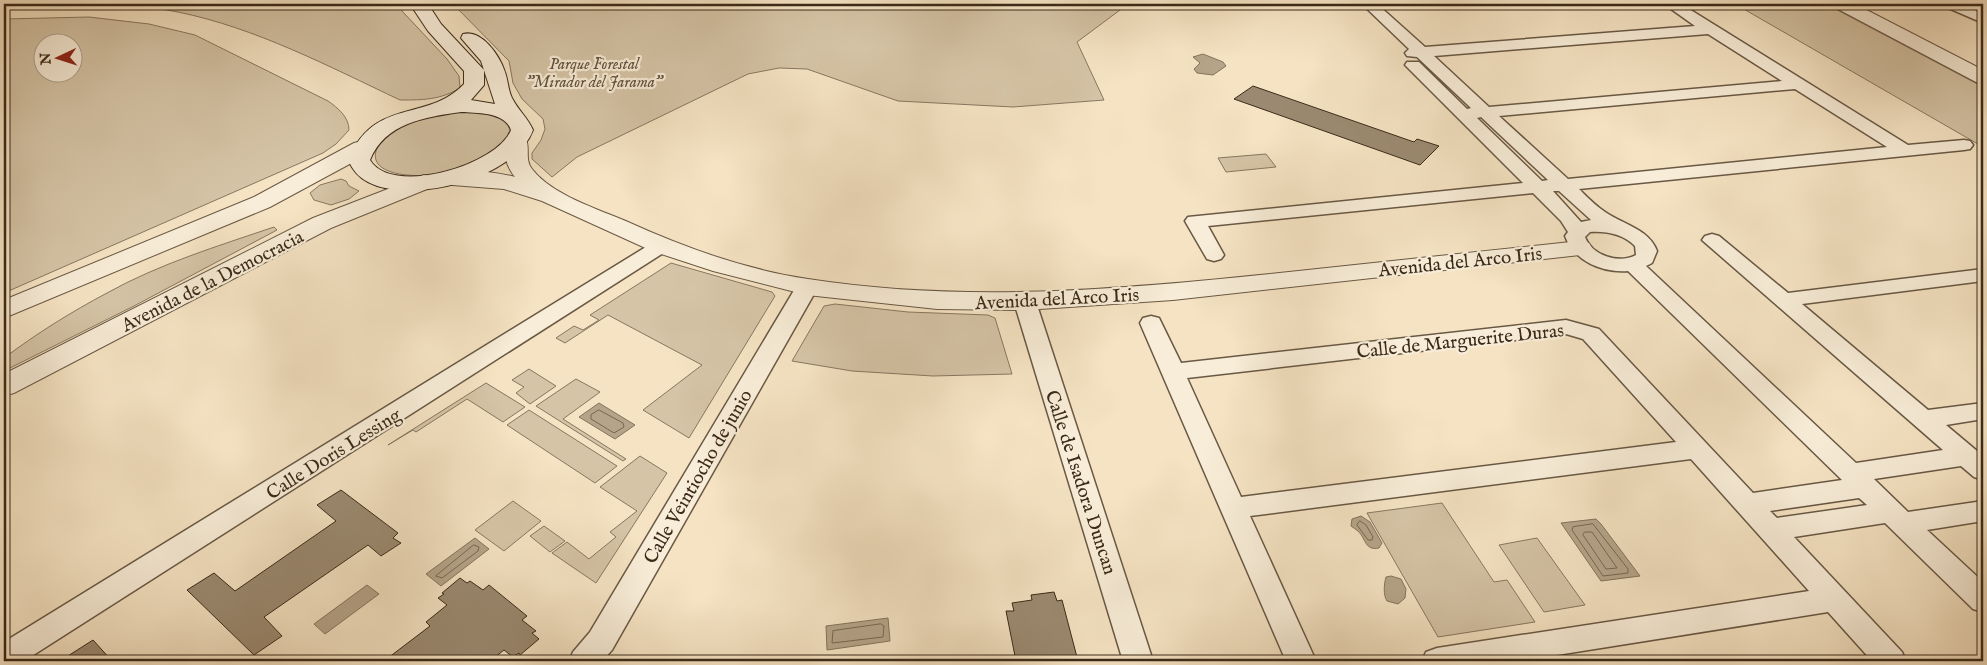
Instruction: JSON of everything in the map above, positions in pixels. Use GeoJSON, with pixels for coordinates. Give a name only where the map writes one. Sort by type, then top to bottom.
{"type":"FeatureCollection","features":[{"type":"Feature","properties":{"kind":"street"},"geometry":{"type":"LineString","coordinates":[[419,4],[420,9],[437,30],[474,70],[474,85],[464,96],[440,108]]}},
{"type":"Feature","properties":{"kind":"street"},"geometry":{"type":"LineString","coordinates":[[1353,5],[1569,218],[1587,254],[1609,262],[1632,264],[1641,262],[1646,257],[1647,252],[1638,239],[1617,229],[1596,215],[1369,4]]}},
{"type":"Feature","properties":{"kind":"street"},"geometry":{"type":"LineString","coordinates":[[1671,4],[1905,151]]}},
{"type":"Feature","properties":{"kind":"street"},"geometry":{"type":"LineString","coordinates":[[1842,4],[1983,78]]}},
{"type":"Feature","properties":{"kind":"street"},"geometry":{"type":"LineString","coordinates":[[1862,4],[1983,66]]}},
{"type":"Feature","properties":{"kind":"street"},"geometry":{"type":"LineString","coordinates":[[1951,4],[1983,19]]}},
{"type":"Feature","properties":{"kind":"street"},"geometry":{"type":"LineString","coordinates":[[448,16],[490,59],[496,73],[501,97],[510,114]]}},
{"type":"Feature","properties":{"kind":"street"},"geometry":{"type":"LineString","coordinates":[[1402,54],[1711,29]]}},
{"type":"Feature","properties":{"kind":"street"},"geometry":{"type":"LineString","coordinates":[[1463,114],[1800,84]]}},
{"type":"Feature","properties":{"kind":"street"},"geometry":{"type":"LineString","coordinates":[[4,310],[262,202],[362,148],[372,137],[387,126],[408,116],[440,108],[480,106],[498,108],[510,114]]}},
{"type":"Feature","properties":{"kind":"street","name":"Avenida del Arco Iris"},"geometry":{"type":"LineString","coordinates":[[510,114],[519,122],[521,131],[517,142],[515,158],[518,168],[550,196]]}},
{"type":"Feature","properties":{"kind":"street","name":"Avenida de la Democracia"},"geometry":{"type":"LineString","coordinates":[[4,386],[322,223],[435,180],[490,164],[506,154],[517,142]]}},
{"type":"Feature","properties":{"kind":"street"},"geometry":{"type":"LineString","coordinates":[[1214,255],[1195,221],[1964,145]]}},
{"type":"Feature","properties":{"kind":"street","name":"Avenida del Arco Iris"},"geometry":{"type":"LineString","coordinates":[[362,148],[359,160],[365,170],[379,178],[399,182],[474,178],[507,182],[550,196],[660,246],[722,266],[807,288],[893,298],[1025,302],[1172,292],[1579,239]]}},
{"type":"Feature","properties":{"kind":"street"},"geometry":{"type":"LineString","coordinates":[[1579,239],[1593,226],[1617,229]]}},
{"type":"Feature","properties":{"kind":"street"},"geometry":{"type":"LineString","coordinates":[[1712,240],[1975,463]]}},
{"type":"Feature","properties":{"kind":"street","name":"Calle Doris Lessing"},"geometry":{"type":"LineString","coordinates":[[4,658],[660,246]]}},
{"type":"Feature","properties":{"kind":"street"},"geometry":{"type":"LineString","coordinates":[[1632,264],[1983,600]]}},
{"type":"Feature","properties":{"kind":"street"},"geometry":{"type":"LineString","coordinates":[[1783,300],[1983,276]]}},
{"type":"Feature","properties":{"kind":"street","name":"Calle Veintiocho de junio"},"geometry":{"type":"LineString","coordinates":[[594,655],[807,288]]}},
{"type":"Feature","properties":{"kind":"street","name":"Calle de Isadora Duncan"},"geometry":{"type":"LineString","coordinates":[[1025,302],[1138,661]]}},
{"type":"Feature","properties":{"kind":"street"},"geometry":{"type":"LineString","coordinates":[[1151,323],[1301,661]]}},
{"type":"Feature","properties":{"kind":"street","name":"Calle de Marguerite Duras"},"geometry":{"type":"LineString","coordinates":[[1173,372],[1572,328],[1591,334],[1891,661]]}},
{"type":"Feature","properties":{"kind":"street"},"geometry":{"type":"LineString","coordinates":[[1924,419],[1983,411]]}},
{"type":"Feature","properties":{"kind":"street"},"geometry":{"type":"LineString","coordinates":[[1233,508],[1697,449]]}},
{"type":"Feature","properties":{"kind":"street"},"geometry":{"type":"LineString","coordinates":[[1746,504],[1858,480],[1975,463]]}},
{"type":"Feature","properties":{"kind":"street"},"geometry":{"type":"LineString","coordinates":[[1770,530],[1897,517],[1983,511]]}},
{"type":"Feature","properties":{"kind":"street"},"geometry":{"type":"LineString","coordinates":[[1437,661],[1834,599]]}},
{"type":"Feature","properties":{"kind":"green space"},"geometry":{"type":"Polygon","coordinates":[[[4,4],[401,4],[402,11],[447,59],[459,76],[460,88],[438,97],[400,100],[319,61],[264,38],[207,19],[178,12],[113,5],[69,5],[4,9],[4,4]]]}},
{"type":"Feature","properties":{"kind":"green space","name":"Parque Forestal \"Mirador del Jarama\""},"geometry":{"type":"Polygon","coordinates":[[[453,4],[1128,4],[1077,42],[1104,100],[1013,107],[898,101],[807,69],[779,68],[748,74],[577,157],[552,177],[532,159],[532,153],[541,140],[545,129],[543,119],[522,99],[513,83],[509,61],[453,4]]]}},
{"type":"Feature","properties":{"kind":"green space"},"geometry":{"type":"Polygon","coordinates":[[[1735,4],[1826,4],[1983,87],[1983,147],[1735,4]]]}},
{"type":"Feature","properties":{"kind":"green space"},"geometry":{"type":"Polygon","coordinates":[[[89,17],[149,24],[195,35],[328,101],[345,117],[349,130],[336,144],[323,153],[4,293],[4,19],[89,17]]]}},
{"type":"Feature","properties":{"kind":"green space"},"geometry":{"type":"Polygon","coordinates":[[[450,111],[484,112],[500,117],[510,130],[508,136],[496,151],[464,166],[445,172],[417,176],[391,172],[381,167],[376,160],[376,152],[387,136],[409,122],[450,111]]]}},
{"type":"Feature","properties":{"kind":"green space"},"geometry":{"type":"Polygon","coordinates":[[[1266,154],[1276,167],[1226,172],[1218,158],[1266,154]]]}},
{"type":"Feature","properties":{"kind":"green space"},"geometry":{"type":"Polygon","coordinates":[[[341,179],[359,191],[349,199],[331,205],[314,200],[310,193],[320,185],[341,179]]]}},
{"type":"Feature","properties":{"kind":"green space"},"geometry":{"type":"Polygon","coordinates":[[[274,227],[277,230],[134,306],[4,371],[4,358],[54,324],[107,293],[168,264],[274,227]]]}},
{"type":"Feature","properties":{"kind":"green space"},"geometry":{"type":"Polygon","coordinates":[[[671,263],[772,292],[775,296],[689,438],[643,410],[702,365],[608,315],[565,343],[556,338],[574,326],[583,330],[599,320],[590,315],[671,263]]]}},
{"type":"Feature","properties":{"kind":"green space"},"geometry":{"type":"Polygon","coordinates":[[[835,304],[908,312],[988,315],[995,318],[1012,374],[933,376],[852,371],[792,361],[824,306],[835,304]]]}},
{"type":"Feature","properties":{"kind":"green space"},"geometry":{"type":"Polygon","coordinates":[[[529,369],[556,386],[530,404],[516,393],[524,387],[512,380],[529,369]]]}},
{"type":"Feature","properties":{"kind":"green space"},"geometry":{"type":"Polygon","coordinates":[[[576,379],[600,392],[563,419],[626,459],[623,461],[536,406],[576,379]]]}},
{"type":"Feature","properties":{"kind":"green space"},"geometry":{"type":"Polygon","coordinates":[[[486,383],[525,407],[503,422],[467,399],[416,432],[413,430],[388,445],[486,383]]]}},
{"type":"Feature","properties":{"kind":"green space"},"geometry":{"type":"Polygon","coordinates":[[[529,410],[617,466],[595,483],[507,425],[529,410]]]}},
{"type":"Feature","properties":{"kind":"green space"},"geometry":{"type":"Polygon","coordinates":[[[640,456],[667,473],[596,583],[552,553],[567,542],[589,559],[616,537],[610,532],[637,511],[600,487],[640,456]]]}},
{"type":"Feature","properties":{"kind":"green space"},"geometry":{"type":"Polygon","coordinates":[[[513,501],[541,521],[504,551],[475,530],[513,501]]]}},
{"type":"Feature","properties":{"kind":"green space"},"geometry":{"type":"Polygon","coordinates":[[[1442,503],[1494,582],[1507,580],[1535,622],[1438,637],[1367,513],[1442,503]]]}},
{"type":"Feature","properties":{"kind":"green space"},"geometry":{"type":"Polygon","coordinates":[[[544,526],[565,541],[550,552],[530,536],[544,526]]]}},
{"type":"Feature","properties":{"kind":"green space"},"geometry":{"type":"Polygon","coordinates":[[[1537,538],[1585,605],[1544,612],[1499,545],[1537,538]]]}},
{"type":"Feature","properties":{"kind":"water"},"geometry":{"type":"Polygon","coordinates":[[[1203,54],[1223,62],[1226,66],[1213,75],[1197,73],[1194,69],[1200,63],[1193,57],[1203,54]]]}},
{"type":"Feature","properties":{"kind":"water"},"geometry":{"type":"Polygon","coordinates":[[[599,403],[635,425],[615,439],[579,417],[599,403]]]}},
{"type":"Feature","properties":{"kind":"water"},"geometry":{"type":"Polygon","coordinates":[[[1361,516],[1370,522],[1382,543],[1379,548],[1368,546],[1361,534],[1351,526],[1352,519],[1361,516]]]}},
{"type":"Feature","properties":{"kind":"water"},"geometry":{"type":"Polygon","coordinates":[[[1596,519],[1640,576],[1601,581],[1561,523],[1596,519]]]}},
{"type":"Feature","properties":{"kind":"water"},"geometry":{"type":"Polygon","coordinates":[[[475,538],[489,549],[441,586],[426,574],[475,538]]]}},
{"type":"Feature","properties":{"kind":"water"},"geometry":{"type":"Polygon","coordinates":[[[1391,576],[1401,579],[1406,589],[1405,598],[1398,604],[1387,601],[1385,596],[1384,586],[1386,577],[1391,576]]]}},
{"type":"Feature","properties":{"kind":"water"},"geometry":{"type":"Polygon","coordinates":[[[367,585],[379,594],[325,634],[314,624],[367,585]]]}},
{"type":"Feature","properties":{"kind":"water"},"geometry":{"type":"Polygon","coordinates":[[[888,618],[890,641],[827,650],[826,626],[888,618]]]}},
{"type":"Feature","properties":{"kind":"building"},"geometry":{"type":"Polygon","coordinates":[[[1253,86],[1414,142],[1417,139],[1439,146],[1420,165],[1234,99],[1253,86]]]}},
{"type":"Feature","properties":{"kind":"building"},"geometry":{"type":"Polygon","coordinates":[[[341,490],[398,533],[393,538],[401,543],[381,556],[368,545],[264,617],[282,636],[254,655],[187,590],[214,573],[235,591],[336,521],[317,505],[341,490]]]}},
{"type":"Feature","properties":{"kind":"building"},"geometry":{"type":"Polygon","coordinates":[[[460,578],[467,583],[470,581],[483,590],[489,585],[527,616],[522,620],[536,631],[532,633],[539,639],[520,655],[519,653],[513,657],[504,650],[490,661],[384,661],[430,626],[426,622],[447,605],[438,598],[460,578]]]}},
{"type":"Feature","properties":{"kind":"building"},"geometry":{"type":"Polygon","coordinates":[[[1054,592],[1057,601],[1062,600],[1078,661],[1016,661],[1006,611],[1014,611],[1012,603],[1032,600],[1031,595],[1054,592]]]}},
{"type":"Feature","properties":{"kind":"building"},"geometry":{"type":"Polygon","coordinates":[[[93,640],[112,661],[60,661],[93,640]]]}}]}
